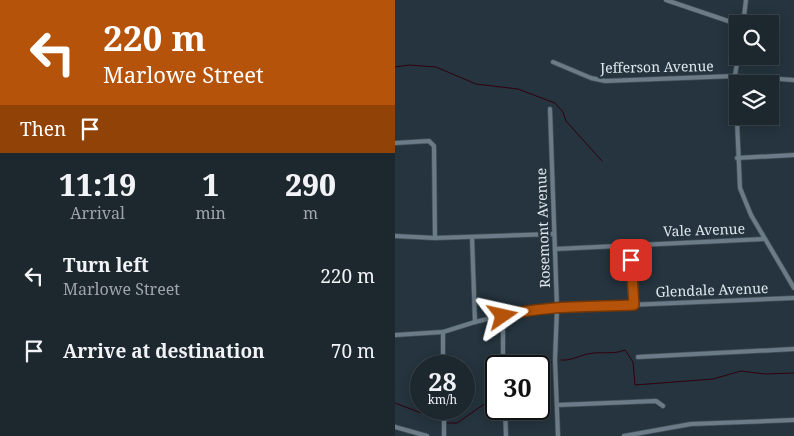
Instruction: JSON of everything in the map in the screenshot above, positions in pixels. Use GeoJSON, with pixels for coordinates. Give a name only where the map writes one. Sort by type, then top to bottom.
{"type":"FeatureCollection","features":[{"type":"Feature","properties":{"kind":"street"},"geometry":{"type":"LineString","coordinates":[[666,0],[729,21]]}},
{"type":"Feature","properties":{"kind":"street"},"geometry":{"type":"LineString","coordinates":[[744,15],[746,0]]}},
{"type":"Feature","properties":{"kind":"street","name":"Jefferson Avenue"},"geometry":{"type":"LineString","coordinates":[[553,62],[605,82],[729,76]]}},
{"type":"Feature","properties":{"kind":"street","name":"Jefferson Avenue"},"geometry":{"type":"LineString","coordinates":[[779,79],[794,80]]}},
{"type":"Feature","properties":{"kind":"street","name":"Rosemont Avenue"},"geometry":{"type":"LineString","coordinates":[[550,109],[557,308],[555,360],[558,436]]}},
{"type":"Feature","properties":{"kind":"street"},"geometry":{"type":"LineString","coordinates":[[736,125],[740,188],[751,215],[794,288]]}},
{"type":"Feature","properties":{"kind":"street"},"geometry":{"type":"LineString","coordinates":[[395,143],[429,141],[434,146],[435,238]]}},
{"type":"Feature","properties":{"kind":"street"},"geometry":{"type":"LineString","coordinates":[[737,158],[794,155]]}},
{"type":"Feature","properties":{"kind":"street"},"geometry":{"type":"LineString","coordinates":[[395,236],[435,238],[553,234]]}},
{"type":"Feature","properties":{"kind":"street"},"geometry":{"type":"LineString","coordinates":[[472,237],[475,322]]}},
{"type":"Feature","properties":{"kind":"street","name":"Vale Avenue"},"geometry":{"type":"LineString","coordinates":[[555,249],[764,239]]}},
{"type":"Feature","properties":{"kind":"street"},"geometry":{"type":"LineString","coordinates":[[631,244],[634,305]]}},
{"type":"Feature","properties":{"kind":"street","name":"Glendale Avenue"},"geometry":{"type":"LineString","coordinates":[[395,335],[443,332],[516,312],[557,308],[794,298]]}},
{"type":"Feature","properties":{"kind":"street"},"geometry":{"type":"LineString","coordinates":[[503,316],[503,355]]}},
{"type":"Feature","properties":{"kind":"street"},"geometry":{"type":"LineString","coordinates":[[443,332],[443,355]]}},
{"type":"Feature","properties":{"kind":"street"},"geometry":{"type":"LineString","coordinates":[[638,357],[794,349]]}},
{"type":"Feature","properties":{"kind":"street"},"geometry":{"type":"LineString","coordinates":[[558,405],[656,401],[663,406]]}},
{"type":"Feature","properties":{"kind":"street"},"geometry":{"type":"LineString","coordinates":[[444,420],[444,436]]}},
{"type":"Feature","properties":{"kind":"street"},"geometry":{"type":"LineString","coordinates":[[505,420],[505,436]]}},
{"type":"Feature","properties":{"kind":"street"},"geometry":{"type":"LineString","coordinates":[[624,436],[691,424],[794,420]]}},
{"type":"Feature","properties":{"kind":"street"},"geometry":{"type":"LineString","coordinates":[[395,426],[427,436]]}},
{"type":"Feature","properties":{"kind":"waterway"},"geometry":{"type":"LineString","coordinates":[[395,67],[409,65],[436,67],[476,84],[518,89],[555,103],[563,112],[566,121],[602,161]]}},
{"type":"Feature","properties":{"kind":"waterway"},"geometry":{"type":"LineString","coordinates":[[561,360],[593,353],[625,350],[633,362],[635,385],[713,379],[741,371],[765,374],[794,373]]}},
{"type":"Feature","properties":{"kind":"waterway"},"geometry":{"type":"LineString","coordinates":[[395,403],[410,409]]}},
{"type":"Feature","properties":{"kind":"waterway"},"geometry":{"type":"LineString","coordinates":[[447,423],[457,423],[485,404]]}},
{"type":"Feature","properties":{"kind":"route"},"geometry":{"type":"LineString","coordinates":[[503,316],[516,312],[557,308],[634,305],[631,260]]}}]}
